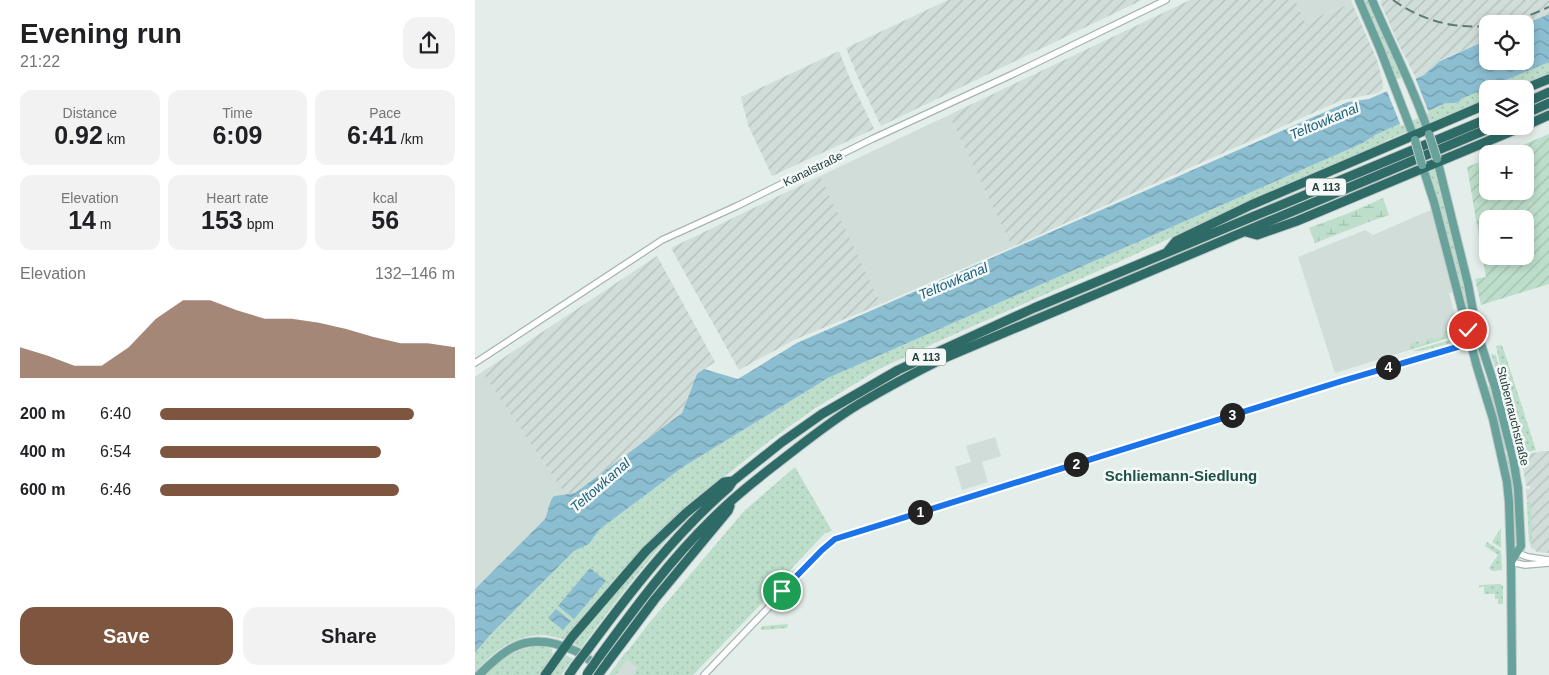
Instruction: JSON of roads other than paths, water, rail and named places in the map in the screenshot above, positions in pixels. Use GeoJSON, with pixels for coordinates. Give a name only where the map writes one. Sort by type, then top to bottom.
{"type":"FeatureCollection","features":[{"type":"Feature","properties":{"kind":"highway"},"geometry":{"type":"LineString","coordinates":[[1534,85],[1549,79]]}},
{"type":"Feature","properties":{"kind":"highway"},"geometry":{"type":"LineString","coordinates":[[1534,99],[1549,92]]}},
{"type":"Feature","properties":{"kind":"highway"},"geometry":{"type":"LineString","coordinates":[[1534,110],[1549,103]]}},
{"type":"Feature","properties":{"kind":"highway"},"geometry":{"type":"LineString","coordinates":[[1165,254],[1176,241],[1251,205],[1479,107]]}},
{"type":"Feature","properties":{"kind":"highway"},"geometry":{"type":"LineString","coordinates":[[1534,122],[1549,115]]}},
{"type":"Feature","properties":{"kind":"highway","name":"A 113"},"geometry":{"type":"LineString","coordinates":[[569,675],[625,599],[677,538],[733,481],[782,442],[822,414],[898,370],[1034,308],[1479,122]]}},
{"type":"Feature","properties":{"kind":"highway","name":"A 113"},"geometry":{"type":"LineString","coordinates":[[586,674],[643,598],[711,519],[830,422],[890,386],[942,359],[1479,133]]}},
{"type":"Feature","properties":{"kind":"highway"},"geometry":{"type":"LineString","coordinates":[[1245,232],[1257,235],[1297,222],[1502,135]]}},
{"type":"Feature","properties":{"kind":"highway"},"geometry":{"type":"LineString","coordinates":[[545,675],[565,647],[647,551],[686,513],[724,482],[733,481]]}},
{"type":"Feature","properties":{"kind":"highway"},"geometry":{"type":"LineString","coordinates":[[599,673],[655,598],[728,511],[731,501]]}},
{"type":"Feature","properties":{"kind":"main road","name":"Stubenrauchstraße"},"geometry":{"type":"LineString","coordinates":[[1359,0],[1378,43],[1413,134],[1434,202],[1477,367],[1493,419],[1507,482],[1509,502],[1512,675]]}},
{"type":"Feature","properties":{"kind":"main road","name":"Stubenrauchstraße"},"geometry":{"type":"LineString","coordinates":[[1372,0],[1407,76],[1427,128],[1437,161],[1480,341],[1495,387],[1513,458],[1518,488],[1521,546],[1511,562]]}},
{"type":"Feature","properties":{"kind":"main road"},"geometry":{"type":"LineString","coordinates":[[1471,343],[1480,341]]}},
{"type":"Feature","properties":{"kind":"main road"},"geometry":{"type":"LineString","coordinates":[[479,675],[500,655],[512,647],[533,641],[565,647],[599,673]]}},
{"type":"Feature","properties":{"kind":"street","name":"Kanalstraße"},"geometry":{"type":"LineString","coordinates":[[475,363],[662,240],[1166,0]]}},
{"type":"Feature","properties":{"kind":"street"},"geometry":{"type":"LineString","coordinates":[[704,675],[771,605],[786,586],[835,539],[1342,381],[1471,343]]}},
{"type":"Feature","properties":{"kind":"street"},"geometry":{"type":"LineString","coordinates":[[1517,552],[1531,558],[1549,561]]}},
{"type":"Feature","properties":{"kind":"street"},"geometry":{"type":"LineString","coordinates":[[1511,562],[1525,565],[1549,561]]}},
{"type":"Feature","properties":{"kind":"water"},"geometry":{"type":"Polygon","coordinates":[[[1549,14],[1549,62],[1534,68],[1534,20],[1549,14]]]}},
{"type":"Feature","properties":{"kind":"water","name":"Teltowkanal"},"geometry":{"type":"Polygon","coordinates":[[[1479,44],[1479,70],[1530,70],[1506,80],[1479,80],[1479,91],[1460,101],[1446,103],[1375,135],[1363,143],[828,378],[683,467],[600,529],[589,544],[574,551],[490,635],[475,653],[475,589],[545,519],[554,496],[575,493],[682,413],[697,374],[704,369],[738,379],[797,343],[1348,102],[1369,99],[1424,75],[1440,61],[1479,44]]]}},
{"type":"Feature","properties":{"kind":"water"},"geometry":{"type":"Polygon","coordinates":[[[590,568],[606,581],[574,619],[558,606],[590,568]]]}},
{"type":"Feature","properties":{"kind":"water"},"geometry":{"type":"Polygon","coordinates":[[[556,609],[571,621],[563,630],[548,618],[556,609]]]}},
{"type":"Feature","properties":{"kind":"railway"},"geometry":{"type":"LineString","coordinates":[[1393,0],[1415,13],[1438,22],[1479,27]]}},
{"type":"Feature","properties":{"kind":"railway"},"geometry":{"type":"LineString","coordinates":[[1530,15],[1549,7]]}},
{"type":"Feature","properties":{"kind":"district","name":"Schliemann-Siedlung"},"geometry":{"type":"Point","coordinates":[1181,475]}}]}
